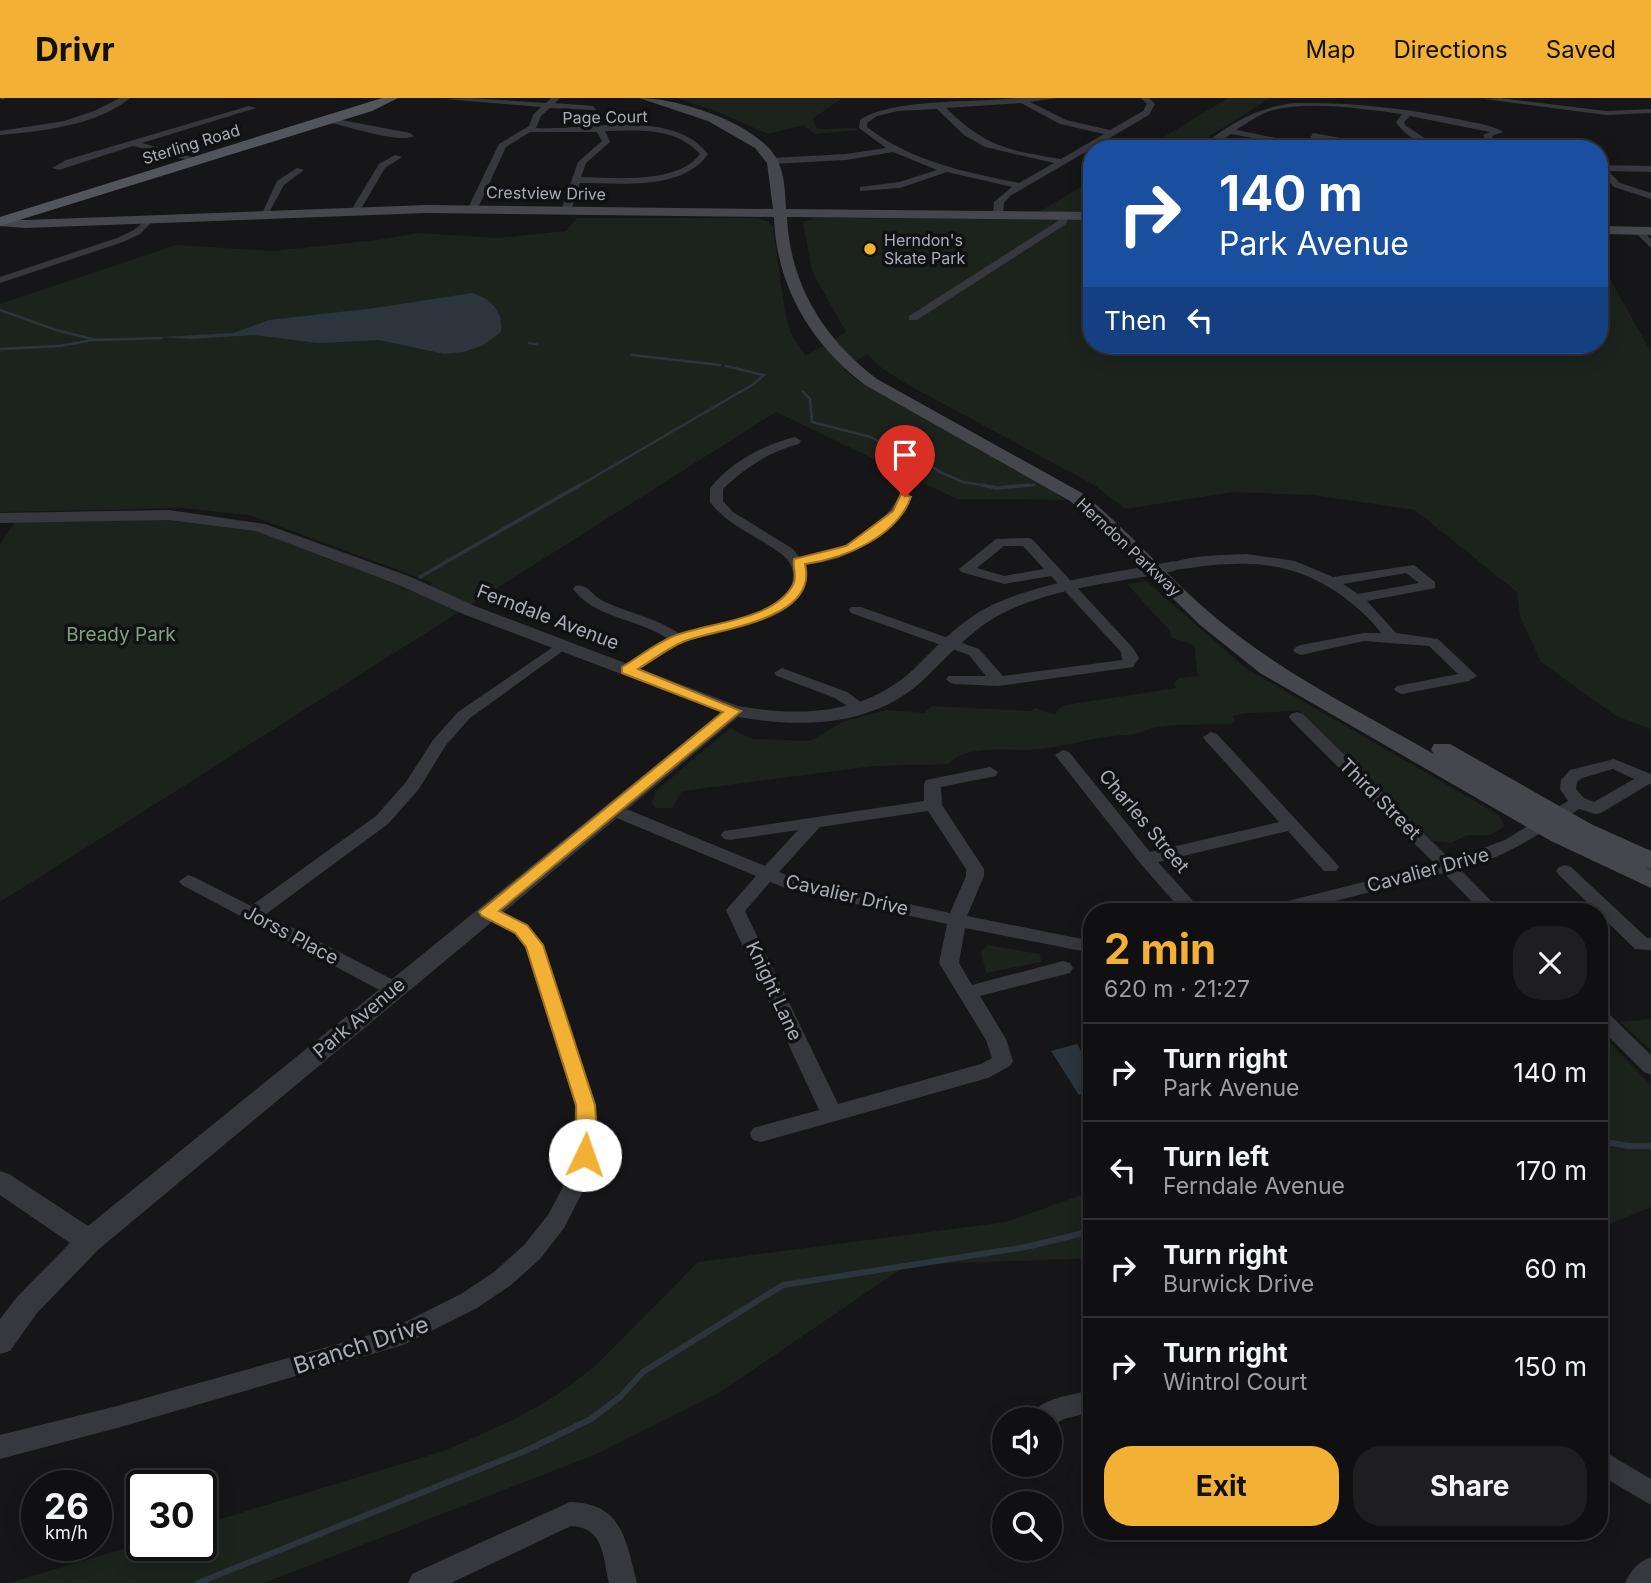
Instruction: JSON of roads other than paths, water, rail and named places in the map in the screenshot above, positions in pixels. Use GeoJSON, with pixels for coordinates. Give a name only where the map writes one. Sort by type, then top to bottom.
{"type":"FeatureCollection","features":[{"type":"Feature","properties":{"kind":"main road","name":"Sterling Road"},"geometry":{"type":"LineString","coordinates":[[0,222],[331,120],[392,98]]}},
{"type":"Feature","properties":{"kind":"main road"},"geometry":{"type":"LineString","coordinates":[[644,98],[678,107],[740,133],[782,164]]}},
{"type":"Feature","properties":{"kind":"main road"},"geometry":{"type":"LineString","coordinates":[[665,98],[751,130],[775,146],[782,164]]}},
{"type":"Feature","properties":{"kind":"main road","name":"Herndon Parkway"},"geometry":{"type":"LineString","coordinates":[[782,164],[787,213],[796,230]]}},
{"type":"Feature","properties":{"kind":"main road","name":"Herndon Parkway"},"geometry":{"type":"LineString","coordinates":[[793,196],[782,243],[789,273],[817,330],[839,357],[871,382],[1076,497],[1165,569]]}},
{"type":"Feature","properties":{"kind":"main road","name":"Crestview Drive"},"geometry":{"type":"LineString","coordinates":[[0,222],[24,224],[472,210],[1083,216]]}},
{"type":"Feature","properties":{"kind":"main road"},"geometry":{"type":"LineString","coordinates":[[1608,230],[1645,231]]}},
{"type":"Feature","properties":{"kind":"main road","name":"Herndon Parkway"},"geometry":{"type":"LineString","coordinates":[[800,260],[838,335],[871,368],[1084,487],[1118,513],[1207,621],[1268,667],[1651,861]]}},
{"type":"Feature","properties":{"kind":"main road","name":"Herndon Parkway"},"geometry":{"type":"LineString","coordinates":[[1559,814],[1604,859],[1651,880]]}},
{"type":"Feature","properties":{"kind":"street"},"geometry":{"type":"LineString","coordinates":[[0,133],[65,122],[100,111],[126,98]]}},
{"type":"Feature","properties":{"kind":"street"},"geometry":{"type":"LineString","coordinates":[[472,210],[502,146],[530,130],[537,115],[556,98]]}},
{"type":"Feature","properties":{"kind":"street"},"geometry":{"type":"LineString","coordinates":[[1020,186],[948,169],[895,149],[863,128],[865,119],[888,110],[1053,98]]}},
{"type":"Feature","properties":{"kind":"street"},"geometry":{"type":"LineString","coordinates":[[1100,140],[1146,114],[1151,107],[1146,98]]}},
{"type":"Feature","properties":{"kind":"street"},"geometry":{"type":"LineString","coordinates":[[449,99],[593,108]]}},
{"type":"Feature","properties":{"kind":"street"},"geometry":{"type":"LineString","coordinates":[[1022,99],[1040,114],[1057,121],[1112,133]]}},
{"type":"Feature","properties":{"kind":"street"},"geometry":{"type":"LineString","coordinates":[[1488,99],[1606,113],[1651,109]]}},
{"type":"Feature","properties":{"kind":"street"},"geometry":{"type":"LineString","coordinates":[[1642,103],[1651,109]]}},
{"type":"Feature","properties":{"kind":"street"},"geometry":{"type":"LineString","coordinates":[[1216,140],[1262,111],[1290,105],[1337,105],[1406,114],[1500,132],[1487,135],[1489,140]]}},
{"type":"Feature","properties":{"kind":"street"},"geometry":{"type":"LineString","coordinates":[[939,106],[967,133],[982,142],[1062,162]]}},
{"type":"Feature","properties":{"kind":"street"},"geometry":{"type":"LineString","coordinates":[[56,168],[251,108]]}},
{"type":"Feature","properties":{"kind":"street"},"geometry":{"type":"LineString","coordinates":[[1406,114],[1400,122],[1402,126],[1423,140]]}},
{"type":"Feature","properties":{"kind":"street"},"geometry":{"type":"LineString","coordinates":[[331,120],[410,136]]}},
{"type":"Feature","properties":{"kind":"street","name":"Page Court"},"geometry":{"type":"LineString","coordinates":[[530,130],[559,132],[645,128],[674,134],[700,147],[704,158],[692,168],[660,177],[577,180]]}},
{"type":"Feature","properties":{"kind":"street"},"geometry":{"type":"LineString","coordinates":[[566,211],[582,162],[606,142],[600,129]]}},
{"type":"Feature","properties":{"kind":"street"},"geometry":{"type":"LineString","coordinates":[[1230,131],[1281,140],[1292,133],[1335,140]]}},
{"type":"Feature","properties":{"kind":"street"},"geometry":{"type":"LineString","coordinates":[[133,143],[197,161]]}},
{"type":"Feature","properties":{"kind":"street"},"geometry":{"type":"LineString","coordinates":[[782,164],[895,149]]}},
{"type":"Feature","properties":{"kind":"street"},"geometry":{"type":"LineString","coordinates":[[998,215],[1002,198],[1083,150]]}},
{"type":"Feature","properties":{"kind":"street"},"geometry":{"type":"LineString","coordinates":[[355,212],[382,166],[398,157]]}},
{"type":"Feature","properties":{"kind":"street"},"geometry":{"type":"LineString","coordinates":[[1608,168],[1651,169]]}},
{"type":"Feature","properties":{"kind":"street"},"geometry":{"type":"LineString","coordinates":[[863,189],[900,184],[948,169]]}},
{"type":"Feature","properties":{"kind":"street"},"geometry":{"type":"LineString","coordinates":[[263,216],[280,183],[299,170]]}},
{"type":"Feature","properties":{"kind":"street"},"geometry":{"type":"LineString","coordinates":[[1608,178],[1617,185],[1651,196]]}},
{"type":"Feature","properties":{"kind":"street"},"geometry":{"type":"LineString","coordinates":[[914,318],[1063,222],[1064,215]]}},
{"type":"Feature","properties":{"kind":"street"},"geometry":{"type":"LineString","coordinates":[[0,280],[120,240],[137,232],[149,220]]}},
{"type":"Feature","properties":{"kind":"street"},"geometry":{"type":"LineString","coordinates":[[1645,231],[1651,245]]}},
{"type":"Feature","properties":{"kind":"street"},"geometry":{"type":"LineString","coordinates":[[627,670],[678,639],[747,620],[775,609],[786,602],[800,585],[802,576],[799,562],[785,548],[732,520],[718,506],[715,497],[716,490],[727,476],[766,450],[795,441]]}},
{"type":"Feature","properties":{"kind":"street"},"geometry":{"type":"LineString","coordinates":[[799,562],[851,549],[899,513],[905,497]]}},
{"type":"Feature","properties":{"kind":"street","name":"Ferndale Avenue"},"geometry":{"type":"LineString","coordinates":[[0,518],[169,514],[259,527],[405,581],[469,610],[734,711],[776,718],[827,716],[861,708],[893,695],[977,621],[1040,593],[1223,558],[1258,558],[1311,569],[1334,581],[1356,599],[1385,627],[1391,637]]}},
{"type":"Feature","properties":{"kind":"street"},"geometry":{"type":"LineString","coordinates":[[954,679],[999,681],[1128,664],[1131,658],[1128,652],[1054,571],[1027,542],[1001,542],[966,569],[1004,580],[1054,571]]}},
{"type":"Feature","properties":{"kind":"street"},"geometry":{"type":"LineString","coordinates":[[1334,581],[1409,568],[1430,585],[1356,599]]}},
{"type":"Feature","properties":{"kind":"street"},"geometry":{"type":"LineString","coordinates":[[580,589],[600,605],[662,628],[678,639]]}},
{"type":"Feature","properties":{"kind":"street"},"geometry":{"type":"LineString","coordinates":[[856,610],[974,652],[999,681]]}},
{"type":"Feature","properties":{"kind":"street"},"geometry":{"type":"LineString","coordinates":[[1301,650],[1364,637],[1433,642],[1469,676],[1402,689]]}},
{"type":"Feature","properties":{"kind":"street"},"geometry":{"type":"LineString","coordinates":[[253,915],[382,820],[413,786],[439,743],[464,715],[562,645]]}},
{"type":"Feature","properties":{"kind":"street"},"geometry":{"type":"LineString","coordinates":[[782,673],[841,695],[861,708]]}},
{"type":"Feature","properties":{"kind":"street","name":"Park Avenue"},"geometry":{"type":"LineString","coordinates":[[0,1342],[42,1288],[89,1241],[734,711]]}},
{"type":"Feature","properties":{"kind":"street","name":"Third Street"},"geometry":{"type":"LineString","coordinates":[[1297,717],[1484,903]]}},
{"type":"Feature","properties":{"kind":"street"},"geometry":{"type":"LineString","coordinates":[[1211,737],[1330,867]]}},
{"type":"Feature","properties":{"kind":"street","name":"Charles Street"},"geometry":{"type":"LineString","coordinates":[[1063,755],[1146,859],[1186,903]]}},
{"type":"Feature","properties":{"kind":"street"},"geometry":{"type":"LineString","coordinates":[[761,1134],[988,1070],[1003,1061],[996,1039],[948,963],[957,919],[975,876],[975,869],[933,805],[932,784],[990,772]]}},
{"type":"Feature","properties":{"kind":"street"},"geometry":{"type":"LineString","coordinates":[[730,835],[933,805]]}},
{"type":"Feature","properties":{"kind":"street","name":"Cavalier Drive"},"geometry":{"type":"LineString","coordinates":[[613,810],[791,884],[1083,946]]}},
{"type":"Feature","properties":{"kind":"street","name":"Cavalier Drive"},"geometry":{"type":"LineString","coordinates":[[1303,903],[1496,852],[1559,814]]}},
{"type":"Feature","properties":{"kind":"street"},"geometry":{"type":"LineString","coordinates":[[766,875],[814,823]]}},
{"type":"Feature","properties":{"kind":"street"},"geometry":{"type":"LineString","coordinates":[[1146,859],[1291,825]]}},
{"type":"Feature","properties":{"kind":"street"},"geometry":{"type":"LineString","coordinates":[[1565,871],[1599,903]]}},
{"type":"Feature","properties":{"kind":"street","name":"Knight Lane"},"geometry":{"type":"LineString","coordinates":[[766,875],[736,910],[832,1114]]}},
{"type":"Feature","properties":{"kind":"street","name":"Jorss Place"},"geometry":{"type":"LineString","coordinates":[[188,881],[394,989]]}},
{"type":"Feature","properties":{"kind":"street","name":"Branch Drive"},"geometry":{"type":"LineString","coordinates":[[0,1447],[117,1417],[395,1338],[436,1321],[472,1301],[528,1256],[554,1224],[577,1182],[586,1142],[585,1105],[534,945],[521,929],[488,912]]}},
{"type":"Feature","properties":{"kind":"street"},"geometry":{"type":"LineString","coordinates":[[1608,912],[1642,944],[1651,944]]}},
{"type":"Feature","properties":{"kind":"street"},"geometry":{"type":"LineString","coordinates":[[967,993],[1063,968]]}},
{"type":"Feature","properties":{"kind":"street"},"geometry":{"type":"LineString","coordinates":[[1608,1025],[1651,1067]]}},
{"type":"Feature","properties":{"kind":"street"},"geometry":{"type":"LineString","coordinates":[[0,1181],[89,1241]]}},
{"type":"Feature","properties":{"kind":"street"},"geometry":{"type":"LineString","coordinates":[[1062,1408],[1083,1403]]}},
{"type":"Feature","properties":{"kind":"street"},"geometry":{"type":"LineString","coordinates":[[1608,1466],[1651,1493]]}},
{"type":"Feature","properties":{"kind":"street"},"geometry":{"type":"LineString","coordinates":[[422,1583],[570,1514],[584,1513],[596,1516],[607,1526],[623,1583]]}},
{"type":"Feature","properties":{"kind":"street"},"geometry":{"type":"LineString","coordinates":[[1640,1583],[1651,1570]]}},
{"type":"Feature","properties":{"kind":"waterway"},"geometry":{"type":"LineString","coordinates":[[0,310],[56,330],[96,340],[162,338]]}},
{"type":"Feature","properties":{"kind":"waterway"},"geometry":{"type":"LineString","coordinates":[[0,349],[60,346],[93,340]]}},
{"type":"Feature","properties":{"kind":"waterway"},"geometry":{"type":"LineString","coordinates":[[529,343],[536,344]]}},
{"type":"Feature","properties":{"kind":"waterway"},"geometry":{"type":"LineString","coordinates":[[632,355],[720,365]]}},
{"type":"Feature","properties":{"kind":"waterway"},"geometry":{"type":"LineString","coordinates":[[726,366],[763,375]]}},
{"type":"Feature","properties":{"kind":"waterway"},"geometry":{"type":"LineString","coordinates":[[577,487],[752,385],[764,375]]}},
{"type":"Feature","properties":{"kind":"waterway"},"geometry":{"type":"LineString","coordinates":[[803,392],[810,399],[812,422],[871,437],[903,456],[923,460],[940,472],[963,482],[992,487]]}},
{"type":"Feature","properties":{"kind":"waterway"},"geometry":{"type":"LineString","coordinates":[[420,577],[580,485]]}},
{"type":"Feature","properties":{"kind":"waterway"},"geometry":{"type":"LineString","coordinates":[[982,485],[992,487]]}},
{"type":"Feature","properties":{"kind":"waterway"},"geometry":{"type":"LineString","coordinates":[[992,487],[1029,485]]}},
{"type":"Feature","properties":{"kind":"waterway"},"geometry":{"type":"LineString","coordinates":[[1008,487],[1034,485]]}},
{"type":"Feature","properties":{"kind":"waterway"},"geometry":{"type":"LineString","coordinates":[[1608,1142],[1651,1146]]}},
{"type":"Feature","properties":{"kind":"waterway"},"geometry":{"type":"LineString","coordinates":[[198,1583],[525,1451],[591,1419],[620,1397],[643,1372],[783,1285],[1026,1247],[1083,1233]]}},
{"type":"Feature","properties":{"kind":"place","name":"Herndon's Skate Park"},"geometry":{"type":"Point","coordinates":[870,249]}},
{"type":"Feature","properties":{"kind":"park label","name":"Bready Park"},"geometry":{"type":"Point","coordinates":[121,634]}}]}
